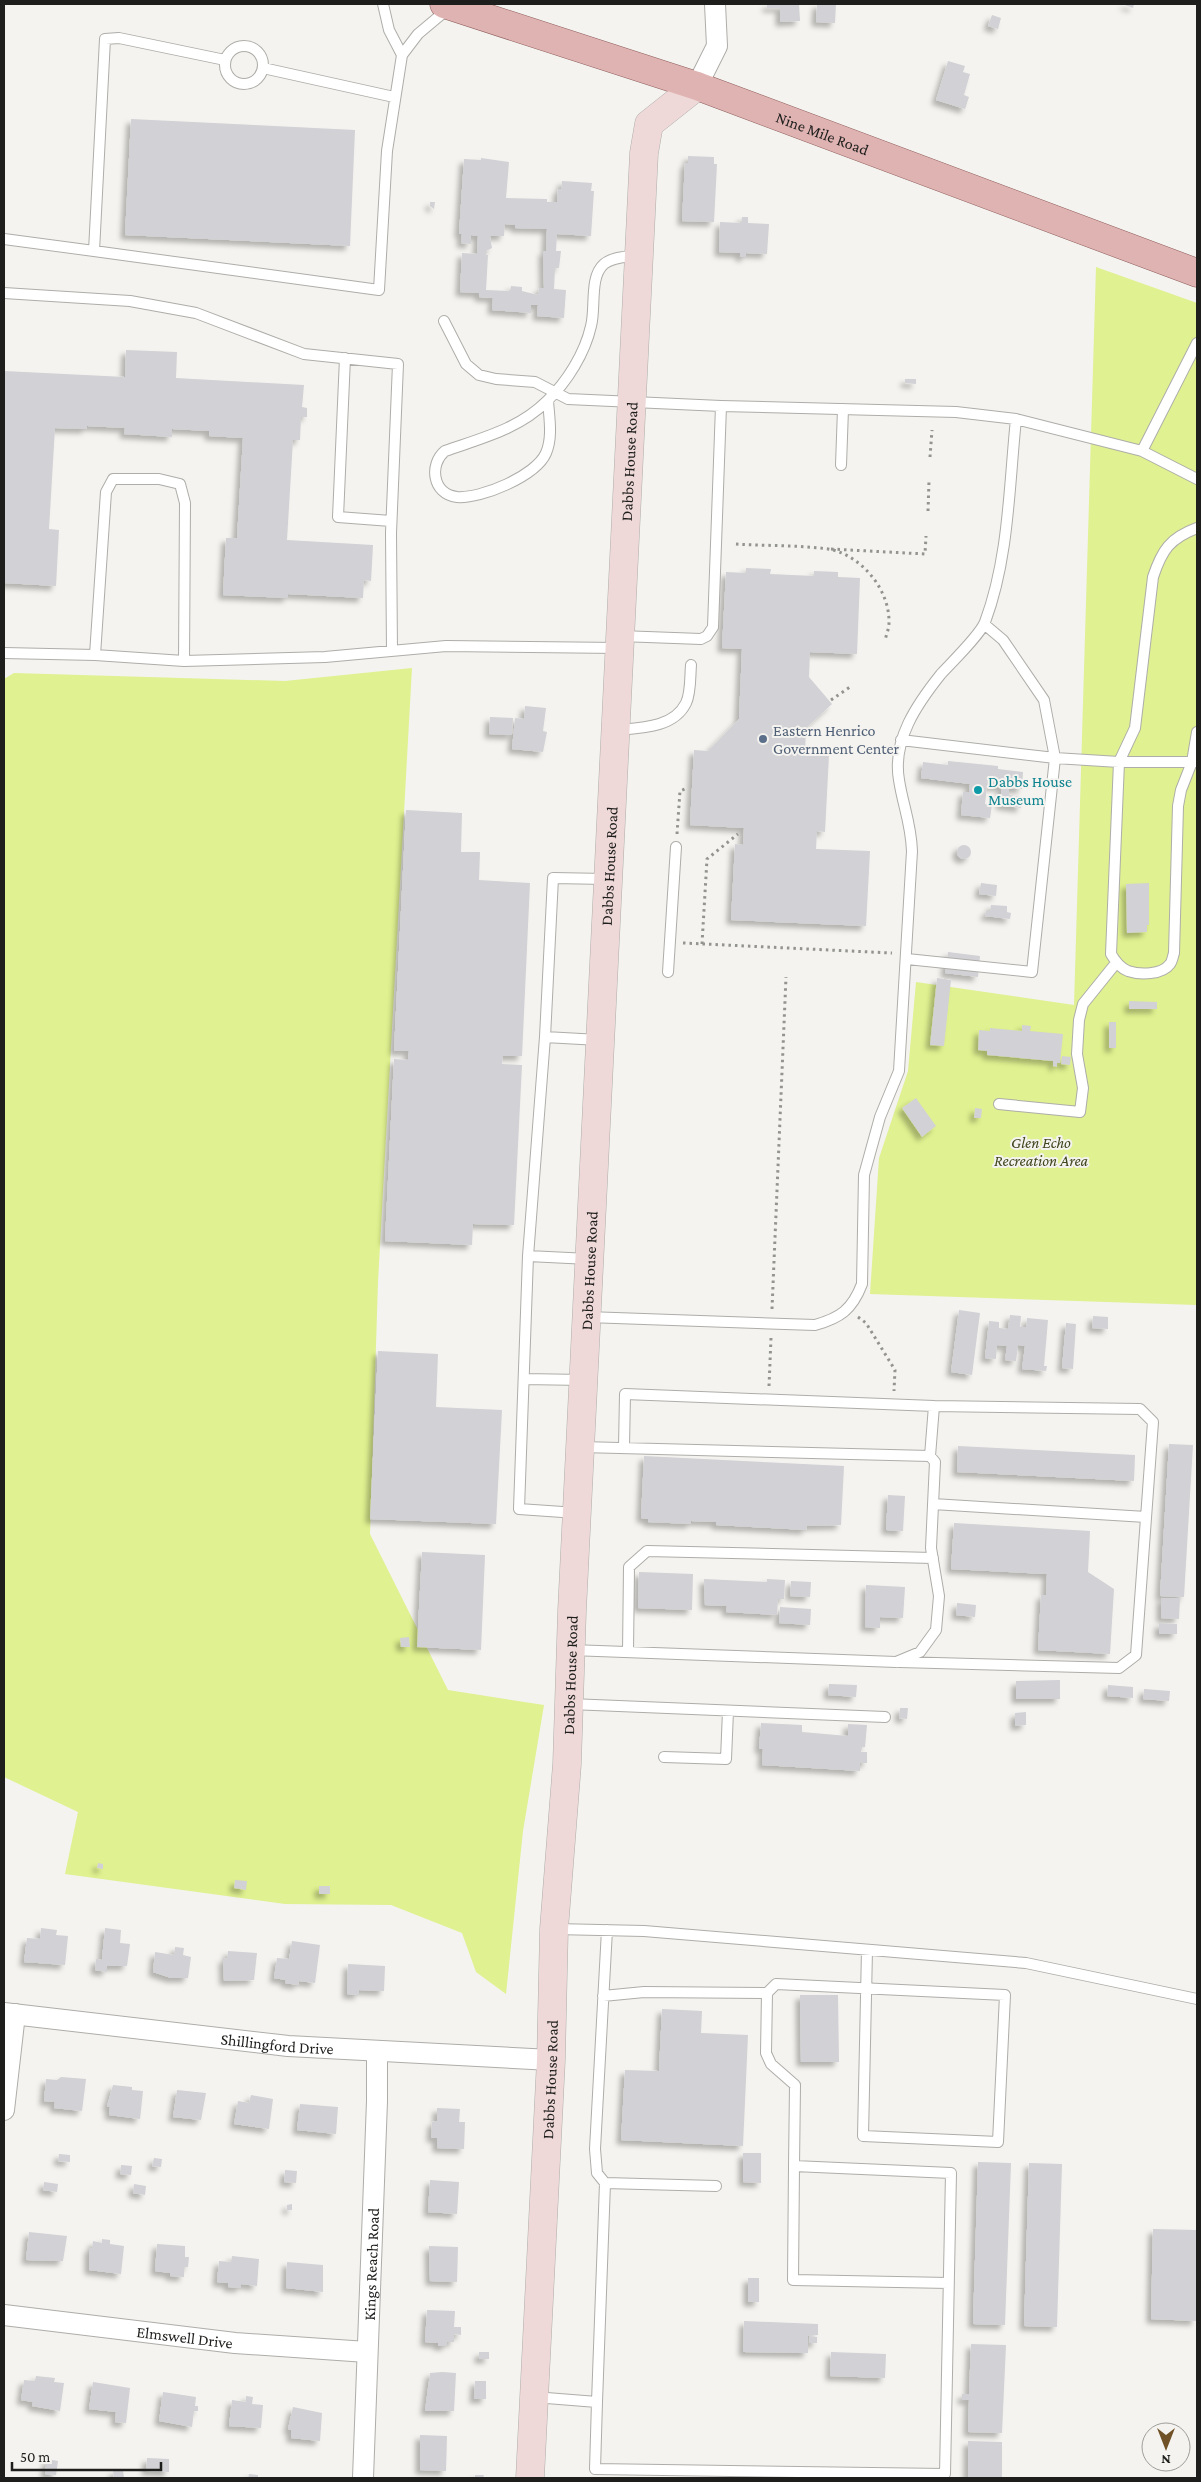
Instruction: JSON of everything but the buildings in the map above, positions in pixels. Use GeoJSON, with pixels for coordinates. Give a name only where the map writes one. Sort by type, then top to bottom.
{"type":"FeatureCollection","features":[{"type":"Feature","properties":{"kind":"main road","name":"Nine Mile Road"},"geometry":{"type":"LineString","coordinates":[[448,5],[697,86],[1197,273]]}},
{"type":"Feature","properties":{"kind":"street"},"geometry":{"type":"LineString","coordinates":[[697,86],[717,46],[715,4]]}},
{"type":"Feature","properties":{"kind":"street","name":"Dabbs House Road"},"geometry":{"type":"LineString","coordinates":[[530,2478],[551,2060],[554,1928],[567,1764],[607,879],[633,403],[644,153],[649,124],[697,86]]}},
{"type":"Feature","properties":{"kind":"street"},"geometry":{"type":"LineString","coordinates":[[4,2110],[9,2014]]}},
{"type":"Feature","properties":{"kind":"street","name":"Shillingford Drive"},"geometry":{"type":"LineString","coordinates":[[9,2014],[288,2046],[551,2060]]}},
{"type":"Feature","properties":{"kind":"street","name":"Kings Reach Road"},"geometry":{"type":"LineString","coordinates":[[362,2478],[377,2101],[376,2051]]}},
{"type":"Feature","properties":{"kind":"street","name":"Elmswell Drive"},"geometry":{"type":"LineString","coordinates":[[4,2315],[235,2343],[367,2352]]}},
{"type":"Feature","properties":{"kind":"lane"},"geometry":{"type":"LineString","coordinates":[[383,4],[389,30],[402,55]]}},
{"type":"Feature","properties":{"kind":"lane"},"geometry":{"type":"LineString","coordinates":[[4,239],[379,290],[387,151],[402,55],[418,34],[448,5]]}},
{"type":"Feature","properties":{"kind":"lane"},"geometry":{"type":"LineString","coordinates":[[94,251],[105,39],[119,38],[226,60]]}},
{"type":"Feature","properties":{"kind":"lane"},"geometry":{"type":"LineString","coordinates":[[245,46],[251,47],[261,56],[263,68],[261,74],[252,82],[240,83],[226,72],[226,60],[232,49],[245,46]]}},
{"type":"Feature","properties":{"kind":"lane"},"geometry":{"type":"LineString","coordinates":[[263,68],[394,97]]}},
{"type":"Feature","properties":{"kind":"lane"},"geometry":{"type":"LineString","coordinates":[[551,396],[549,445],[546,455],[535,466],[494,490],[472,496],[455,497],[441,488],[434,473],[435,465],[440,455],[445,451],[496,434],[526,419],[551,396],[583,349],[592,326],[596,284],[603,264],[611,260],[640,254]]}},
{"type":"Feature","properties":{"kind":"lane"},"geometry":{"type":"LineString","coordinates":[[4,293],[130,301],[196,313],[304,354],[398,364],[391,521],[392,651]]}},
{"type":"Feature","properties":{"kind":"lane"},"geometry":{"type":"LineString","coordinates":[[444,321],[466,364],[479,375],[496,379],[535,382],[551,396],[568,399],[633,403],[956,412],[1016,419],[1142,451],[1197,479]]}},
{"type":"Feature","properties":{"kind":"lane"},"geometry":{"type":"LineString","coordinates":[[1142,451],[1197,343]]}},
{"type":"Feature","properties":{"kind":"lane"},"geometry":{"type":"LineString","coordinates":[[345,358],[338,517],[391,521]]}},
{"type":"Feature","properties":{"kind":"lane"},"geometry":{"type":"LineString","coordinates":[[4,653],[95,655],[184,661],[325,657],[446,646],[700,639],[707,636],[713,628],[721,406]]}},
{"type":"Feature","properties":{"kind":"lane"},"geometry":{"type":"LineString","coordinates":[[841,465],[843,409]]}},
{"type":"Feature","properties":{"kind":"lane"},"geometry":{"type":"LineString","coordinates":[[587,1317],[815,1325],[834,1319],[856,1300],[862,1284],[864,1175],[880,1117],[899,1071],[912,851],[911,826],[899,779],[898,760],[901,740],[908,721],[940,676],[984,624],[1000,573],[1016,419]]}},
{"type":"Feature","properties":{"kind":"lane"},"geometry":{"type":"LineString","coordinates":[[95,655],[106,492],[113,479],[159,480],[180,484],[185,503],[184,661]]}},
{"type":"Feature","properties":{"kind":"lane"},"geometry":{"type":"LineString","coordinates":[[1197,528],[1187,532],[1165,547],[1158,562],[1153,578],[1135,728],[1119,762],[1112,954],[1116,963],[1126,971],[1144,974],[1160,971],[1170,964],[1174,952],[1178,806],[1181,790],[1195,762],[1197,732]]}},
{"type":"Feature","properties":{"kind":"lane"},"geometry":{"type":"LineString","coordinates":[[907,958],[1032,972],[1055,758],[1044,700],[1003,640],[984,624]]}},
{"type":"Feature","properties":{"kind":"lane"},"geometry":{"type":"LineString","coordinates":[[616,730],[652,727],[677,714],[686,704],[691,665]]}},
{"type":"Feature","properties":{"kind":"lane"},"geometry":{"type":"LineString","coordinates":[[901,740],[1055,758],[1119,762],[1195,762]]}},
{"type":"Feature","properties":{"kind":"lane"},"geometry":{"type":"LineString","coordinates":[[668,972],[676,847]]}},
{"type":"Feature","properties":{"kind":"lane"},"geometry":{"type":"LineString","coordinates":[[577,1513],[519,1509],[528,1256],[545,1037],[553,878],[607,879]]}},
{"type":"Feature","properties":{"kind":"lane"},"geometry":{"type":"LineString","coordinates":[[999,1104],[1080,1112],[1083,1088],[1077,1054],[1079,1020],[1083,1004],[1116,963]]}},
{"type":"Feature","properties":{"kind":"lane"},"geometry":{"type":"LineString","coordinates":[[545,1037],[600,1040]]}},
{"type":"Feature","properties":{"kind":"lane"},"geometry":{"type":"LineString","coordinates":[[528,1256],[590,1260]]}},
{"type":"Feature","properties":{"kind":"lane"},"geometry":{"type":"LineString","coordinates":[[524,1379],[584,1380]]}},
{"type":"Feature","properties":{"kind":"lane"},"geometry":{"type":"LineString","coordinates":[[571,1650],[1119,1668],[1136,1655],[1153,1422],[1140,1409],[934,1406],[625,1394],[624,1447]]}},
{"type":"Feature","properties":{"kind":"lane"},"geometry":{"type":"LineString","coordinates":[[896,1662],[920,1652],[936,1630],[939,1596],[933,1558],[935,1462],[930,1456],[934,1406]]}},
{"type":"Feature","properties":{"kind":"lane"},"geometry":{"type":"LineString","coordinates":[[580,1446],[930,1456]]}},
{"type":"Feature","properties":{"kind":"lane"},"geometry":{"type":"LineString","coordinates":[[933,1504],[1146,1517]]}},
{"type":"Feature","properties":{"kind":"lane"},"geometry":{"type":"LineString","coordinates":[[628,1652],[628,1567],[647,1551],[933,1558]]}},
{"type":"Feature","properties":{"kind":"lane"},"geometry":{"type":"LineString","coordinates":[[569,1704],[885,1717]]}},
{"type":"Feature","properties":{"kind":"lane"},"geometry":{"type":"LineString","coordinates":[[664,1757],[726,1759],[728,1711]]}},
{"type":"Feature","properties":{"kind":"lane"},"geometry":{"type":"LineString","coordinates":[[554,1928],[644,1931],[1026,1963],[1197,1999]]}},
{"type":"Feature","properties":{"kind":"lane"},"geometry":{"type":"LineString","coordinates":[[607,1930],[595,2149],[597,2172],[605,2183],[595,2469],[945,2474],[952,2172],[794,2166]]}},
{"type":"Feature","properties":{"kind":"lane"},"geometry":{"type":"LineString","coordinates":[[867,1950],[867,1988],[863,2136],[998,2142],[1005,1995],[867,1988],[776,1984],[767,1993],[766,2053],[771,2064],[795,2085],[792,2280],[949,2283]]}},
{"type":"Feature","properties":{"kind":"lane"},"geometry":{"type":"LineString","coordinates":[[603,1996],[644,1992],[767,1993]]}},
{"type":"Feature","properties":{"kind":"lane"},"geometry":{"type":"LineString","coordinates":[[605,2183],[716,2186]]}},
{"type":"Feature","properties":{"kind":"lane"},"geometry":{"type":"LineString","coordinates":[[533,2397],[597,2402]]}},
{"type":"Feature","properties":{"kind":"path"},"geometry":{"type":"LineString","coordinates":[[930,457],[932,430]]}},
{"type":"Feature","properties":{"kind":"path"},"geometry":{"type":"LineString","coordinates":[[928,511],[929,482]]}},
{"type":"Feature","properties":{"kind":"path"},"geometry":{"type":"LineString","coordinates":[[736,544],[925,554],[926,536]]}},
{"type":"Feature","properties":{"kind":"path"},"geometry":{"type":"LineString","coordinates":[[829,549],[857,562],[873,578],[886,606],[889,622],[885,641]]}},
{"type":"Feature","properties":{"kind":"path"},"geometry":{"type":"LineString","coordinates":[[831,700],[850,687]]}},
{"type":"Feature","properties":{"kind":"path"},"geometry":{"type":"LineString","coordinates":[[676,847],[680,791],[687,788]]}},
{"type":"Feature","properties":{"kind":"path"},"geometry":{"type":"LineString","coordinates":[[702,944],[707,859],[738,834]]}},
{"type":"Feature","properties":{"kind":"path"},"geometry":{"type":"LineString","coordinates":[[682,943],[892,953]]}},
{"type":"Feature","properties":{"kind":"path"},"geometry":{"type":"LineString","coordinates":[[768,1400],[786,977]]}},
{"type":"Feature","properties":{"kind":"path"},"geometry":{"type":"LineString","coordinates":[[847,1309],[866,1323],[895,1370],[893,1404]]}},
{"type":"Feature","properties":{"kind":"green space","name":"Glen Echo Recreation Area"},"geometry":{"type":"Polygon","coordinates":[[[1096,267],[1197,303],[1197,1305],[870,1294],[879,1158],[908,1071],[916,982],[1074,1005],[1096,267]]]}},
{"type":"Feature","properties":{"kind":"green space"},"geometry":{"type":"Polygon","coordinates":[[[412,668],[378,1282],[370,1534],[448,1690],[544,1705],[523,1831],[506,1994],[476,1972],[462,1933],[391,1905],[285,1904],[65,1874],[78,1812],[4,1777],[4,679],[14,673],[285,681],[412,668]]]}},
{"type":"Feature","properties":{"kind":"place","name":"Eastern Henrico Government Center"},"geometry":{"type":"Point","coordinates":[763,739]}},
{"type":"Feature","properties":{"kind":"place","name":"Dabbs House Museum"},"geometry":{"type":"Point","coordinates":[978,790]}}]}
